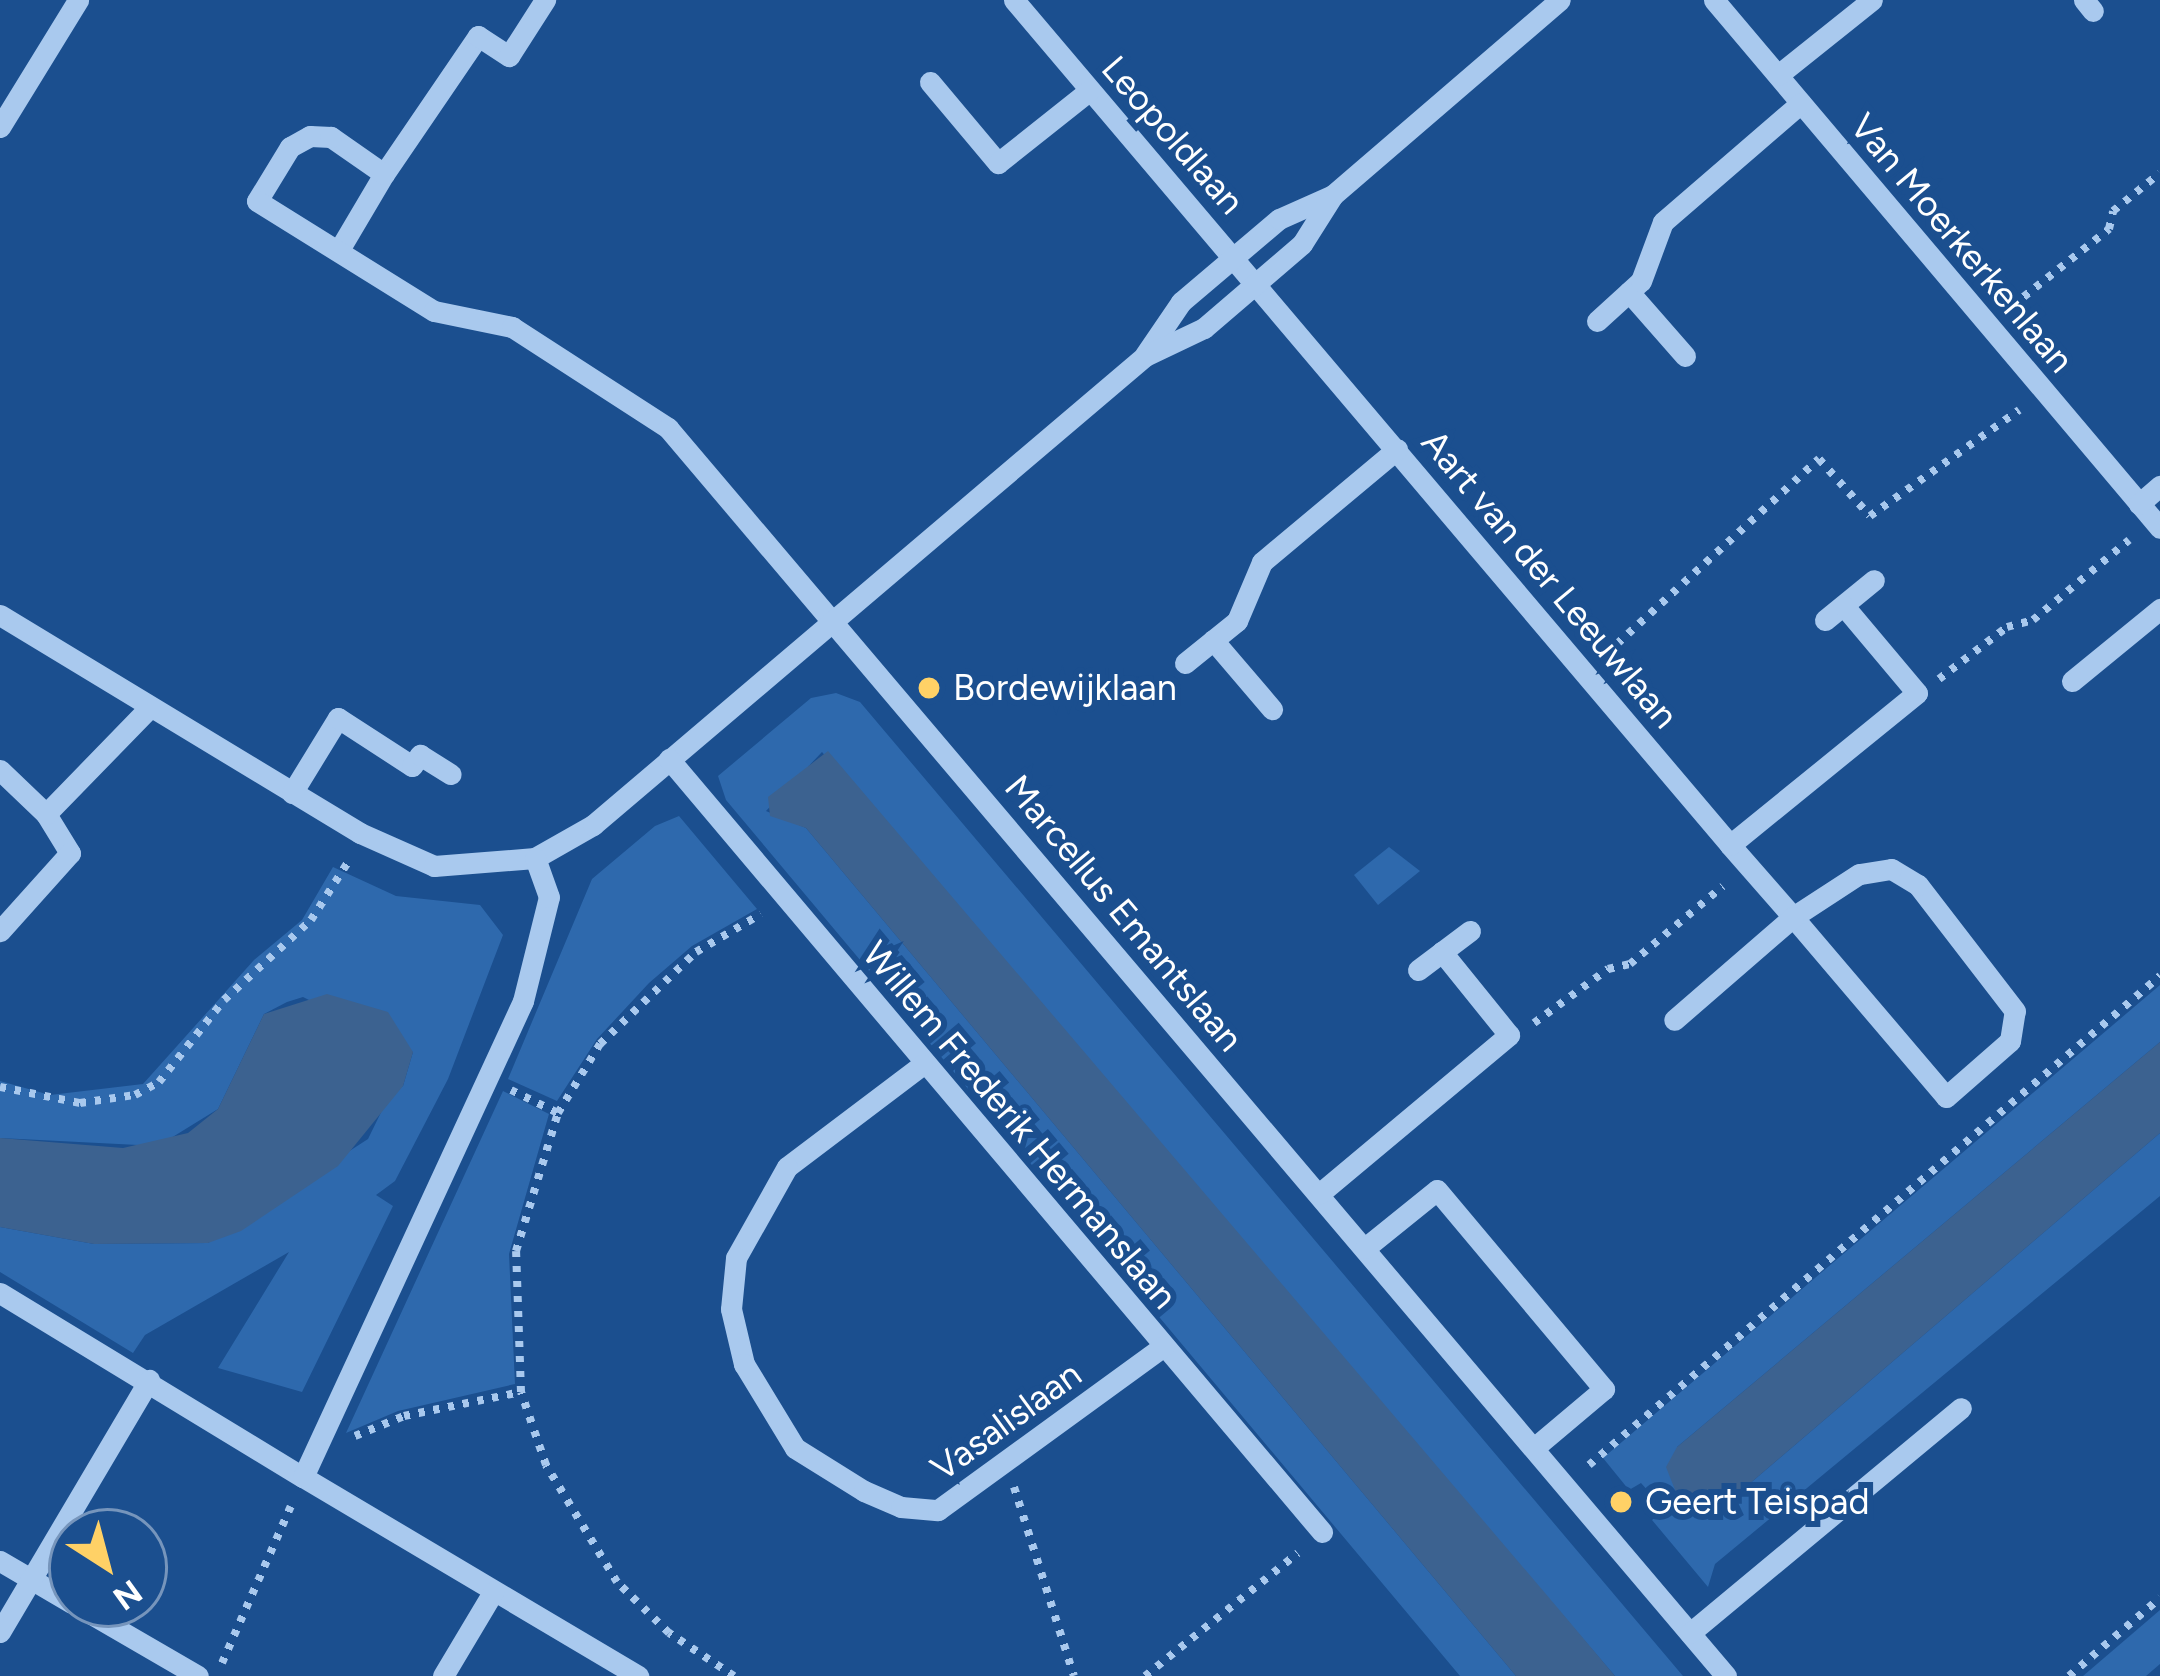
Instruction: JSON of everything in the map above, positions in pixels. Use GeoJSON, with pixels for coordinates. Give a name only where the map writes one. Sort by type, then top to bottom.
{"type":"FeatureCollection","features":[{"type":"Feature","properties":{"kind":"street"},"geometry":{"type":"LineString","coordinates":[[0,127],[78,0]]}},
{"type":"Feature","properties":{"kind":"street"},"geometry":{"type":"LineString","coordinates":[[339,250],[384,174],[478,37],[509,56],[545,0]]}},
{"type":"Feature","properties":{"kind":"street","name":"Leopoldlaan"},"geometry":{"type":"LineString","coordinates":[[1014,0],[1257,284]]}},
{"type":"Feature","properties":{"kind":"street"},"geometry":{"type":"LineString","coordinates":[[1145,356],[1181,302],[1279,219],[1333,195],[1560,0]]}},
{"type":"Feature","properties":{"kind":"street","name":"Van Moerkerkenlaan"},"geometry":{"type":"LineString","coordinates":[[1714,0],[2150,517]]}},
{"type":"Feature","properties":{"kind":"street"},"geometry":{"type":"LineString","coordinates":[[1778,75],[1873,0]]}},
{"type":"Feature","properties":{"kind":"street"},"geometry":{"type":"LineString","coordinates":[[930,82],[998,163],[1090,90]]}},
{"type":"Feature","properties":{"kind":"street"},"geometry":{"type":"LineString","coordinates":[[1597,320],[1641,281],[1663,222],[1802,103]]}},
{"type":"Feature","properties":{"kind":"street","name":"Marcellus Emantslaan"},"geometry":{"type":"LineString","coordinates":[[384,174],[331,137],[310,136],[290,148],[257,201],[434,311],[512,327],[629,397],[700,463],[1726,1676]]}},
{"type":"Feature","properties":{"kind":"street"},"geometry":{"type":"LineString","coordinates":[[0,615],[360,833],[434,866],[535,858],[593,825],[1145,356],[1204,328],[1257,284],[1302,244],[1333,195]]}},
{"type":"Feature","properties":{"kind":"street","name":"Aart van der Leeuwlaan"},"geometry":{"type":"LineString","coordinates":[[1257,284],[1730,845],[1946,1097],[2010,1041],[2014,1011],[1997,979],[1918,886],[1891,868],[1859,874],[1793,917]]}},
{"type":"Feature","properties":{"kind":"street"},"geometry":{"type":"LineString","coordinates":[[1629,292],[1685,356]]}},
{"type":"Feature","properties":{"kind":"street"},"geometry":{"type":"LineString","coordinates":[[1185,663],[1237,621],[1262,562],[1397,449]]}},
{"type":"Feature","properties":{"kind":"street"},"geometry":{"type":"LineString","coordinates":[[2150,517],[2160,486]]}},
{"type":"Feature","properties":{"kind":"street"},"geometry":{"type":"LineString","coordinates":[[1825,620],[1874,580]]}},
{"type":"Feature","properties":{"kind":"street"},"geometry":{"type":"LineString","coordinates":[[1730,845],[1917,693],[1844,606]]}},
{"type":"Feature","properties":{"kind":"street"},"geometry":{"type":"LineString","coordinates":[[2072,681],[2160,609]]}},
{"type":"Feature","properties":{"kind":"street"},"geometry":{"type":"LineString","coordinates":[[1213,640],[1272,709]]}},
{"type":"Feature","properties":{"kind":"street"},"geometry":{"type":"LineString","coordinates":[[46,814],[148,708]]}},
{"type":"Feature","properties":{"kind":"street"},"geometry":{"type":"LineString","coordinates":[[292,793],[338,718],[412,766],[420,755],[451,774]]}},
{"type":"Feature","properties":{"kind":"street","name":"Willem Frederik Hermanslaan"},"geometry":{"type":"LineString","coordinates":[[669,759],[922,1065],[1322,1532]]}},
{"type":"Feature","properties":{"kind":"street"},"geometry":{"type":"LineString","coordinates":[[0,770],[46,814],[70,853],[0,931]]}},
{"type":"Feature","properties":{"kind":"street"},"geometry":{"type":"LineString","coordinates":[[303,1477],[487,1078],[543,938],[549,897],[535,858]]}},
{"type":"Feature","properties":{"kind":"street"},"geometry":{"type":"LineString","coordinates":[[1674,1020],[1793,917]]}},
{"type":"Feature","properties":{"kind":"street"},"geometry":{"type":"LineString","coordinates":[[1418,970],[1470,931]]}},
{"type":"Feature","properties":{"kind":"street"},"geometry":{"type":"LineString","coordinates":[[1319,1194],[1509,1035],[1442,952]]}},
{"type":"Feature","properties":{"kind":"street","name":"Vasalislaan"},"geometry":{"type":"LineString","coordinates":[[922,1065],[787,1167],[736,1258],[731,1310],[743,1364],[766,1413],[831,1476],[901,1507],[938,1510],[1164,1346]]}},
{"type":"Feature","properties":{"kind":"street"},"geometry":{"type":"LineString","coordinates":[[1364,1248],[1437,1190],[1604,1390],[1534,1448]]}},
{"type":"Feature","properties":{"kind":"street"},"geometry":{"type":"LineString","coordinates":[[0,1293],[638,1676]]}},
{"type":"Feature","properties":{"kind":"street"},"geometry":{"type":"LineString","coordinates":[[0,1632],[149,1380]]}},
{"type":"Feature","properties":{"kind":"street"},"geometry":{"type":"LineString","coordinates":[[1690,1633],[1961,1408]]}},
{"type":"Feature","properties":{"kind":"street"},"geometry":{"type":"LineString","coordinates":[[0,1561],[48,1589]]}},
{"type":"Feature","properties":{"kind":"street"},"geometry":{"type":"LineString","coordinates":[[443,1676],[493,1592]]}},
{"type":"Feature","properties":{"kind":"street"},"geometry":{"type":"LineString","coordinates":[[116,1628],[198,1676]]}},
{"type":"Feature","properties":{"kind":"path"},"geometry":{"type":"LineString","coordinates":[[1988,325],[2109,229],[2114,211],[2160,173]]}},
{"type":"Feature","properties":{"kind":"path"},"geometry":{"type":"LineString","coordinates":[[1586,673],[1819,459],[1870,516],[1911,483],[1958,460],[2043,390]]}},
{"type":"Feature","properties":{"kind":"path"},"geometry":{"type":"LineString","coordinates":[[1917,693],[2007,627],[2033,620],[2150,517]]}},
{"type":"Feature","properties":{"kind":"path"},"geometry":{"type":"LineString","coordinates":[[0,1087],[80,1103],[135,1095],[159,1082],[224,1000],[328,899],[360,833]]}},
{"type":"Feature","properties":{"kind":"path"},"geometry":{"type":"LineString","coordinates":[[1509,1035],[1552,1015],[1608,969],[1630,964],[1748,866]]}},
{"type":"Feature","properties":{"kind":"path"},"geometry":{"type":"LineString","coordinates":[[734,1676],[668,1634],[616,1582],[546,1465],[521,1392],[516,1250],[558,1113],[600,1044],[652,988],[782,896]]}},
{"type":"Feature","properties":{"kind":"path"},"geometry":{"type":"LineString","coordinates":[[1565,1486],[2160,976]]}},
{"type":"Feature","properties":{"kind":"path"},"geometry":{"type":"LineString","coordinates":[[487,1078],[558,1113]]}},
{"type":"Feature","properties":{"kind":"path"},"geometry":{"type":"LineString","coordinates":[[315,1453],[404,1416],[521,1392]]}},
{"type":"Feature","properties":{"kind":"path"},"geometry":{"type":"LineString","coordinates":[[1007,1463],[1074,1676]]}},
{"type":"Feature","properties":{"kind":"path"},"geometry":{"type":"LineString","coordinates":[[216,1676],[303,1477]]}},
{"type":"Feature","properties":{"kind":"path"},"geometry":{"type":"LineString","coordinates":[[1145,1676],[1322,1532]]}},
{"type":"Feature","properties":{"kind":"path"},"geometry":{"type":"LineString","coordinates":[[2069,1676],[2160,1598]]}},
{"type":"Feature","properties":{"kind":"shaded area"},"geometry":{"type":"Polygon","coordinates":[[[836,693],[860,702],[1683,1676],[1615,1676],[822,752],[766,811],[806,828],[1516,1676],[1460,1676],[726,800],[718,776],[811,698],[836,693]]]}},
{"type":"Feature","properties":{"kind":"shaded area"},"geometry":{"type":"Polygon","coordinates":[[[828,751],[1615,1676],[1516,1676],[806,828],[770,816],[768,797],[828,751]]]}},
{"type":"Feature","properties":{"kind":"shaded area"},"geometry":{"type":"Polygon","coordinates":[[[679,816],[757,909],[692,946],[649,983],[597,1039],[557,1101],[508,1079],[592,879],[655,826],[679,816]]]}},
{"type":"Feature","properties":{"kind":"shaded area"},"geometry":{"type":"Polygon","coordinates":[[[1389,847],[1420,871],[1378,905],[1354,875],[1389,847]]]}},
{"type":"Feature","properties":{"kind":"shaded area"},"geometry":{"type":"Polygon","coordinates":[[[333,867],[396,896],[480,905],[503,935],[448,1079],[395,1181],[376,1195],[393,1206],[302,1392],[218,1368],[289,1252],[145,1335],[133,1353],[0,1272],[0,1227],[94,1244],[208,1243],[368,1139],[390,1094],[403,1086],[413,1052],[303,997],[287,1002],[264,1014],[218,1109],[158,1146],[0,1138],[0,1081],[50,1095],[143,1084],[254,960],[302,920],[333,867]]]}},
{"type":"Feature","properties":{"kind":"shaded area"},"geometry":{"type":"Polygon","coordinates":[[[2160,985],[2160,1042],[1677,1447],[1727,1503],[2160,1133],[2160,1196],[1715,1564],[1708,1587],[1652,1520],[1665,1510],[1641,1483],[1629,1490],[1603,1458],[2160,985]]]}},
{"type":"Feature","properties":{"kind":"shaded area"},"geometry":{"type":"Polygon","coordinates":[[[327,994],[388,1012],[413,1052],[403,1086],[338,1166],[241,1231],[208,1243],[94,1244],[0,1227],[0,1138],[123,1148],[188,1133],[218,1109],[264,1014],[327,994]]]}},
{"type":"Feature","properties":{"kind":"shaded area"},"geometry":{"type":"Polygon","coordinates":[[[2160,1042],[2160,1133],[1727,1503],[1710,1511],[1679,1500],[1666,1467],[1677,1447],[2160,1042]]]}},
{"type":"Feature","properties":{"kind":"shaded area"},"geometry":{"type":"Polygon","coordinates":[[[503,1091],[549,1114],[509,1254],[515,1384],[398,1411],[346,1433],[503,1091]]]}},
{"type":"Feature","properties":{"kind":"shaded area"},"geometry":{"type":"Polygon","coordinates":[[[2160,1610],[2160,1664],[2146,1676],[2083,1676],[2160,1610]]]}},
{"type":"Feature","properties":{"kind":"place","name":"Bordewijklaan"},"geometry":{"type":"Point","coordinates":[929,688]}},
{"type":"Feature","properties":{"kind":"place","name":"Geert Teispad"},"geometry":{"type":"Point","coordinates":[1621,1502]}}]}
